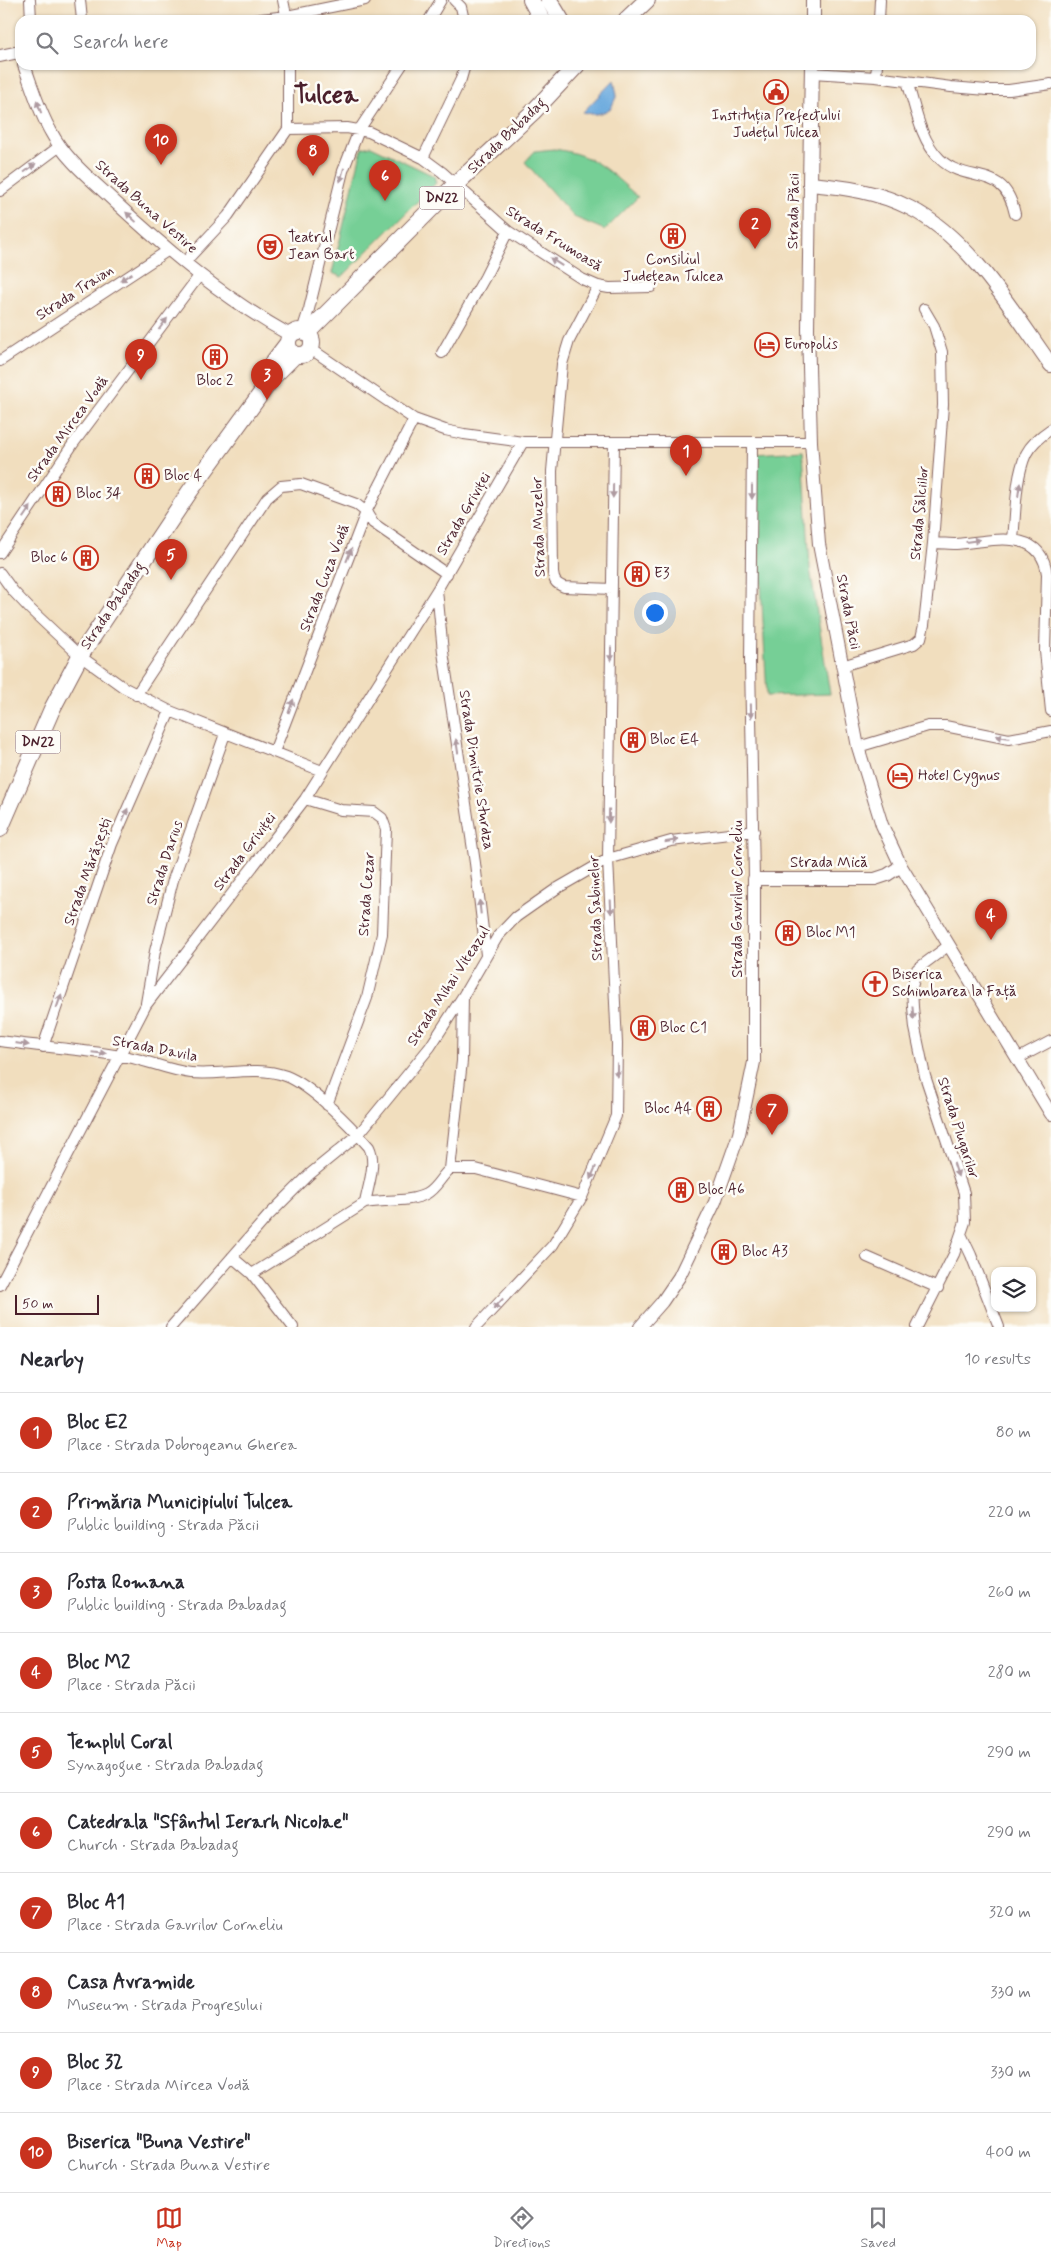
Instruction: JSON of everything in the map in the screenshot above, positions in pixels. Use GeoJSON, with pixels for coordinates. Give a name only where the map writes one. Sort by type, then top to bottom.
{"type":"FeatureCollection","features":[{"type":"Feature","properties":{"kind":"main road"},"geometry":{"type":"LineString","coordinates":[[531,0],[539,15]]}},
{"type":"Feature","properties":{"kind":"main road"},"geometry":{"type":"LineString","coordinates":[[549,0],[557,15]]}},
{"type":"Feature","properties":{"kind":"main road"},"geometry":{"type":"LineString","coordinates":[[631,15],[647,0]]}},
{"type":"Feature","properties":{"kind":"main road"},"geometry":{"type":"LineString","coordinates":[[813,0],[813,15]]}},
{"type":"Feature","properties":{"kind":"main road","name":"Strada Babadag"},"geometry":{"type":"LineString","coordinates":[[0,803],[44,704],[76,652],[273,377],[296,340],[533,112],[569,70]]}},
{"type":"Feature","properties":{"kind":"main road","name":"Strada Păcii"},"geometry":{"type":"LineString","coordinates":[[810,184],[812,70]]}},
{"type":"Feature","properties":{"kind":"main road"},"geometry":{"type":"LineString","coordinates":[[810,184],[855,189],[910,208],[930,221],[963,250],[981,270],[1051,365]]}},
{"type":"Feature","properties":{"kind":"main road"},"geometry":{"type":"LineString","coordinates":[[296,340],[312,342],[311,349]]}},
{"type":"Feature","properties":{"kind":"main road","name":"Strada Babadag"},"geometry":{"type":"LineString","coordinates":[[0,829],[76,652]]}},
{"type":"Feature","properties":{"kind":"street"},"geometry":{"type":"LineString","coordinates":[[30,0],[31,15]]}},
{"type":"Feature","properties":{"kind":"street"},"geometry":{"type":"LineString","coordinates":[[80,0],[82,15]]}},
{"type":"Feature","properties":{"kind":"street"},"geometry":{"type":"LineString","coordinates":[[283,0],[286,15]]}},
{"type":"Feature","properties":{"kind":"street"},"geometry":{"type":"LineString","coordinates":[[300,15],[365,0]]}},
{"type":"Feature","properties":{"kind":"street"},"geometry":{"type":"LineString","coordinates":[[432,15],[441,0]]}},
{"type":"Feature","properties":{"kind":"street"},"geometry":{"type":"LineString","coordinates":[[454,0],[461,8],[463,15]]}},
{"type":"Feature","properties":{"kind":"street"},"geometry":{"type":"LineString","coordinates":[[879,15],[880,0]]}},
{"type":"Feature","properties":{"kind":"street"},"geometry":{"type":"LineString","coordinates":[[0,56],[15,53]]}},
{"type":"Feature","properties":{"kind":"street","name":"Strada Buna Vestire"},"geometry":{"type":"LineString","coordinates":[[26,70],[42,115],[60,146],[92,181],[167,250],[199,276],[269,324],[296,340]]}},
{"type":"Feature","properties":{"kind":"street"},"geometry":{"type":"LineString","coordinates":[[184,264],[228,216],[288,130],[288,70]]}},
{"type":"Feature","properties":{"kind":"street"},"geometry":{"type":"LineString","coordinates":[[296,340],[309,309],[343,171],[359,130],[399,70]]}},
{"type":"Feature","properties":{"kind":"street"},"geometry":{"type":"LineString","coordinates":[[423,158],[464,70]]}},
{"type":"Feature","properties":{"kind":"street"},"geometry":{"type":"LineString","coordinates":[[820,70],[987,90],[1008,90],[1051,84]]}},
{"type":"Feature","properties":{"kind":"street"},"geometry":{"type":"LineString","coordinates":[[876,77],[877,70]]}},
{"type":"Feature","properties":{"kind":"street"},"geometry":{"type":"LineString","coordinates":[[907,81],[923,132],[932,151],[941,160],[956,169],[981,176],[1002,186],[1012,202],[1015,214]]}},
{"type":"Feature","properties":{"kind":"street","name":"Strada Frumoasă"},"geometry":{"type":"LineString","coordinates":[[288,130],[329,128],[359,130],[387,140],[423,158],[508,231],[582,279],[598,286],[624,289],[651,287]]}},
{"type":"Feature","properties":{"kind":"street"},"geometry":{"type":"LineString","coordinates":[[0,191],[60,146]]}},
{"type":"Feature","properties":{"kind":"street","name":"Strada Păcii"},"geometry":{"type":"LineString","coordinates":[[810,184],[808,329],[811,442],[819,544],[858,747],[882,825],[900,866],[1051,1114]]}},
{"type":"Feature","properties":{"kind":"street"},"geometry":{"type":"LineString","coordinates":[[442,353],[485,277],[508,231]]}},
{"type":"Feature","properties":{"kind":"street","name":"Strada Traian"},"geometry":{"type":"LineString","coordinates":[[0,361],[167,250]]}},
{"type":"Feature","properties":{"kind":"street","name":"Strada Mircea Vodă"},"geometry":{"type":"LineString","coordinates":[[0,552],[73,444],[199,276]]}},
{"type":"Feature","properties":{"kind":"street"},"geometry":{"type":"LineString","coordinates":[[554,442],[564,355],[568,341],[598,286]]}},
{"type":"Feature","properties":{"kind":"street","name":"Strada Sălciilor"},"geometry":{"type":"LineString","coordinates":[[842,666],[914,644],[921,638],[924,626],[933,543],[943,404],[942,361],[938,338],[924,309]]}},
{"type":"Feature","properties":{"kind":"street"},"geometry":{"type":"LineString","coordinates":[[311,349],[414,419],[445,430],[523,442],[811,442]]}},
{"type":"Feature","properties":{"kind":"street","name":"Strada Cuza Vodă"},"geometry":{"type":"LineString","coordinates":[[274,752],[366,512],[414,419]]}},
{"type":"Feature","properties":{"kind":"street"},"geometry":{"type":"LineString","coordinates":[[1013,539],[1019,488],[1026,454],[1033,444],[1051,429]]}},
{"type":"Feature","properties":{"kind":"street","name":"Strada Griviței"},"geometry":{"type":"LineString","coordinates":[[0,1285],[146,1005],[305,798],[447,574],[523,442]]}},
{"type":"Feature","properties":{"kind":"street","name":"Strada Muzelor"},"geometry":{"type":"LineString","coordinates":[[554,442],[552,471],[554,580],[558,585],[564,587],[612,589]]}},
{"type":"Feature","properties":{"kind":"street","name":"Strada Sabinelor"},"geometry":{"type":"LineString","coordinates":[[476,1327],[553,1246],[582,1197],[616,1116],[618,1044],[608,859],[614,442]]}},
{"type":"Feature","properties":{"kind":"street","name":"Strada Gavrilov Corneliu"},"geometry":{"type":"LineString","coordinates":[[640,1327],[662,1302],[679,1276],[715,1202],[739,1134],[754,1062],[754,832],[750,662],[752,443]]}},
{"type":"Feature","properties":{"kind":"street"},"geometry":{"type":"LineString","coordinates":[[136,695],[273,491],[290,484],[301,484],[356,504],[366,512],[373,524],[447,574]]}},
{"type":"Feature","properties":{"kind":"street"},"geometry":{"type":"LineString","coordinates":[[933,543],[956,544],[992,539],[1013,539],[1041,555],[1046,564],[1045,652],[1051,710]]}},
{"type":"Feature","properties":{"kind":"street"},"geometry":{"type":"LineString","coordinates":[[0,573],[13,591],[30,609],[76,652],[136,695],[225,734],[322,771]]}},
{"type":"Feature","properties":{"kind":"street","name":"Strada Dimitrie Sturdza"},"geometry":{"type":"LineString","coordinates":[[437,590],[443,652],[476,863],[486,955]]}},
{"type":"Feature","properties":{"kind":"street","name":"Strada Mărășești"},"geometry":{"type":"LineString","coordinates":[[43,1047],[112,844],[170,711]]}},
{"type":"Feature","properties":{"kind":"street"},"geometry":{"type":"LineString","coordinates":[[858,747],[928,726],[945,726],[1008,739],[1051,731]]}},
{"type":"Feature","properties":{"kind":"street","name":"Strada Darius"},"geometry":{"type":"LineString","coordinates":[[146,1005],[155,951],[174,880],[225,734]]}},
{"type":"Feature","properties":{"kind":"street","name":"Strada Cezar"},"geometry":{"type":"LineString","coordinates":[[305,798],[341,810],[374,812],[382,818],[386,829],[382,934],[367,998],[327,1105]]}},
{"type":"Feature","properties":{"kind":"street","name":"Strada Mihai Viteazul"},"geometry":{"type":"LineString","coordinates":[[171,1327],[268,1216],[310,1174],[358,1135],[430,1047],[498,936],[516,917],[556,890],[608,859],[632,850],[672,841],[754,832]]}},
{"type":"Feature","properties":{"kind":"street","name":"Strada Mică"},"geometry":{"type":"LineString","coordinates":[[754,879],[875,879],[887,875],[900,866]]}},
{"type":"Feature","properties":{"kind":"street","name":"Strada Plugarilor"},"geometry":{"type":"LineString","coordinates":[[917,1327],[938,1288],[965,1222],[964,1192],[925,1076],[914,1028],[912,987],[917,969],[948,946]]}},
{"type":"Feature","properties":{"kind":"street"},"geometry":{"type":"LineString","coordinates":[[252,1274],[365,1203],[379,1200],[407,1199],[427,1194],[450,1169],[462,1061],[463,996]]}},
{"type":"Feature","properties":{"kind":"street","name":"Strada Davila"},"geometry":{"type":"LineString","coordinates":[[0,1041],[119,1056],[188,1073],[271,1072],[296,1081],[327,1105],[370,1147],[372,1154],[365,1203]]}},
{"type":"Feature","properties":{"kind":"street"},"geometry":{"type":"LineString","coordinates":[[1017,1059],[1051,1041]]}},
{"type":"Feature","properties":{"kind":"street"},"geometry":{"type":"LineString","coordinates":[[450,1169],[476,1169],[582,1197]]}},
{"type":"Feature","properties":{"kind":"street"},"geometry":{"type":"LineString","coordinates":[[961,1234],[999,1327]]}},
{"type":"Feature","properties":{"kind":"street"},"geometry":{"type":"LineString","coordinates":[[232,1257],[252,1274],[293,1327]]}},
{"type":"Feature","properties":{"kind":"street"},"geometry":{"type":"LineString","coordinates":[[868,1258],[938,1288]]}},
{"type":"Feature","properties":{"kind":"green space"},"geometry":{"type":"Polygon","coordinates":[[[371,146],[434,176],[436,183],[342,277],[332,273],[362,148],[371,146]]]}},
{"type":"Feature","properties":{"kind":"green space"},"geometry":{"type":"Polygon","coordinates":[[[554,149],[580,155],[600,165],[638,197],[605,230],[574,217],[525,162],[535,151],[554,149]]]}},
{"type":"Feature","properties":{"kind":"green space"},"geometry":{"type":"Polygon","coordinates":[[[803,451],[810,568],[830,694],[767,696],[754,454],[803,451]]]}},
{"type":"Feature","properties":{"kind":"water"},"geometry":{"type":"Polygon","coordinates":[[[614,80],[617,95],[611,108],[598,114],[583,112],[614,80]]]}},
{"type":"Feature","properties":{"kind":"place","name":"Instituția Prefectului Județul Tulcea"},"geometry":{"type":"Point","coordinates":[776,92]}},
{"type":"Feature","properties":{"kind":"place","name":"Biserica \"Buna Vestire\""},"geometry":{"type":"Point","coordinates":[161,165]}},
{"type":"Feature","properties":{"kind":"place","name":"Casa Avramide"},"geometry":{"type":"Point","coordinates":[313,176]}},
{"type":"Feature","properties":{"kind":"place","name":"Catedrala \"Sfântul Ierarh Nicolae\""},"geometry":{"type":"Point","coordinates":[385,201]}},
{"type":"Feature","properties":{"kind":"place","name":"Consiliul Județean Tulcea"},"geometry":{"type":"Point","coordinates":[673,236]}},
{"type":"Feature","properties":{"kind":"place","name":"Teatrul Jean Bart"},"geometry":{"type":"Point","coordinates":[270,247]}},
{"type":"Feature","properties":{"kind":"place","name":"Primăria Municipiului Tulcea"},"geometry":{"type":"Point","coordinates":[755,249]}},
{"type":"Feature","properties":{"kind":"place","name":"Europolis"},"geometry":{"type":"Point","coordinates":[767,345]}},
{"type":"Feature","properties":{"kind":"place","name":"Bloc 2"},"geometry":{"type":"Point","coordinates":[215,357]}},
{"type":"Feature","properties":{"kind":"place","name":"Bloc 32"},"geometry":{"type":"Point","coordinates":[141,380]}},
{"type":"Feature","properties":{"kind":"place","name":"Posta Romana"},"geometry":{"type":"Point","coordinates":[267,400]}},
{"type":"Feature","properties":{"kind":"place","name":"Bloc 4"},"geometry":{"type":"Point","coordinates":[147,476]}},
{"type":"Feature","properties":{"kind":"place","name":"Bloc E2"},"geometry":{"type":"Point","coordinates":[686,476]}},
{"type":"Feature","properties":{"kind":"place","name":"Bloc 34"},"geometry":{"type":"Point","coordinates":[58,494]}},
{"type":"Feature","properties":{"kind":"place","name":"Bloc 6"},"geometry":{"type":"Point","coordinates":[86,558]}},
{"type":"Feature","properties":{"kind":"place","name":"E3"},"geometry":{"type":"Point","coordinates":[637,574]}},
{"type":"Feature","properties":{"kind":"place","name":"Templul Coral"},"geometry":{"type":"Point","coordinates":[171,580]}},
{"type":"Feature","properties":{"kind":"place","name":"Bloc E4"},"geometry":{"type":"Point","coordinates":[633,740]}},
{"type":"Feature","properties":{"kind":"place","name":"Hotel Cygnus"},"geometry":{"type":"Point","coordinates":[900,776]}},
{"type":"Feature","properties":{"kind":"place","name":"Bloc M1"},"geometry":{"type":"Point","coordinates":[788,933]}},
{"type":"Feature","properties":{"kind":"place","name":"Bloc M2"},"geometry":{"type":"Point","coordinates":[991,940]}},
{"type":"Feature","properties":{"kind":"place","name":"Biserica Schimbarea la Față"},"geometry":{"type":"Point","coordinates":[875,984]}},
{"type":"Feature","properties":{"kind":"place","name":"Bloc C1"},"geometry":{"type":"Point","coordinates":[643,1028]}},
{"type":"Feature","properties":{"kind":"place","name":"Bloc A4"},"geometry":{"type":"Point","coordinates":[709,1109]}},
{"type":"Feature","properties":{"kind":"place","name":"Bloc A1"},"geometry":{"type":"Point","coordinates":[772,1135]}},
{"type":"Feature","properties":{"kind":"place","name":"Bloc A6"},"geometry":{"type":"Point","coordinates":[681,1190]}},
{"type":"Feature","properties":{"kind":"place","name":"Bloc A3"},"geometry":{"type":"Point","coordinates":[724,1252]}},
{"type":"Feature","properties":{"kind":"district","name":"Tulcea"},"geometry":{"type":"Point","coordinates":[326,95]}}]}
